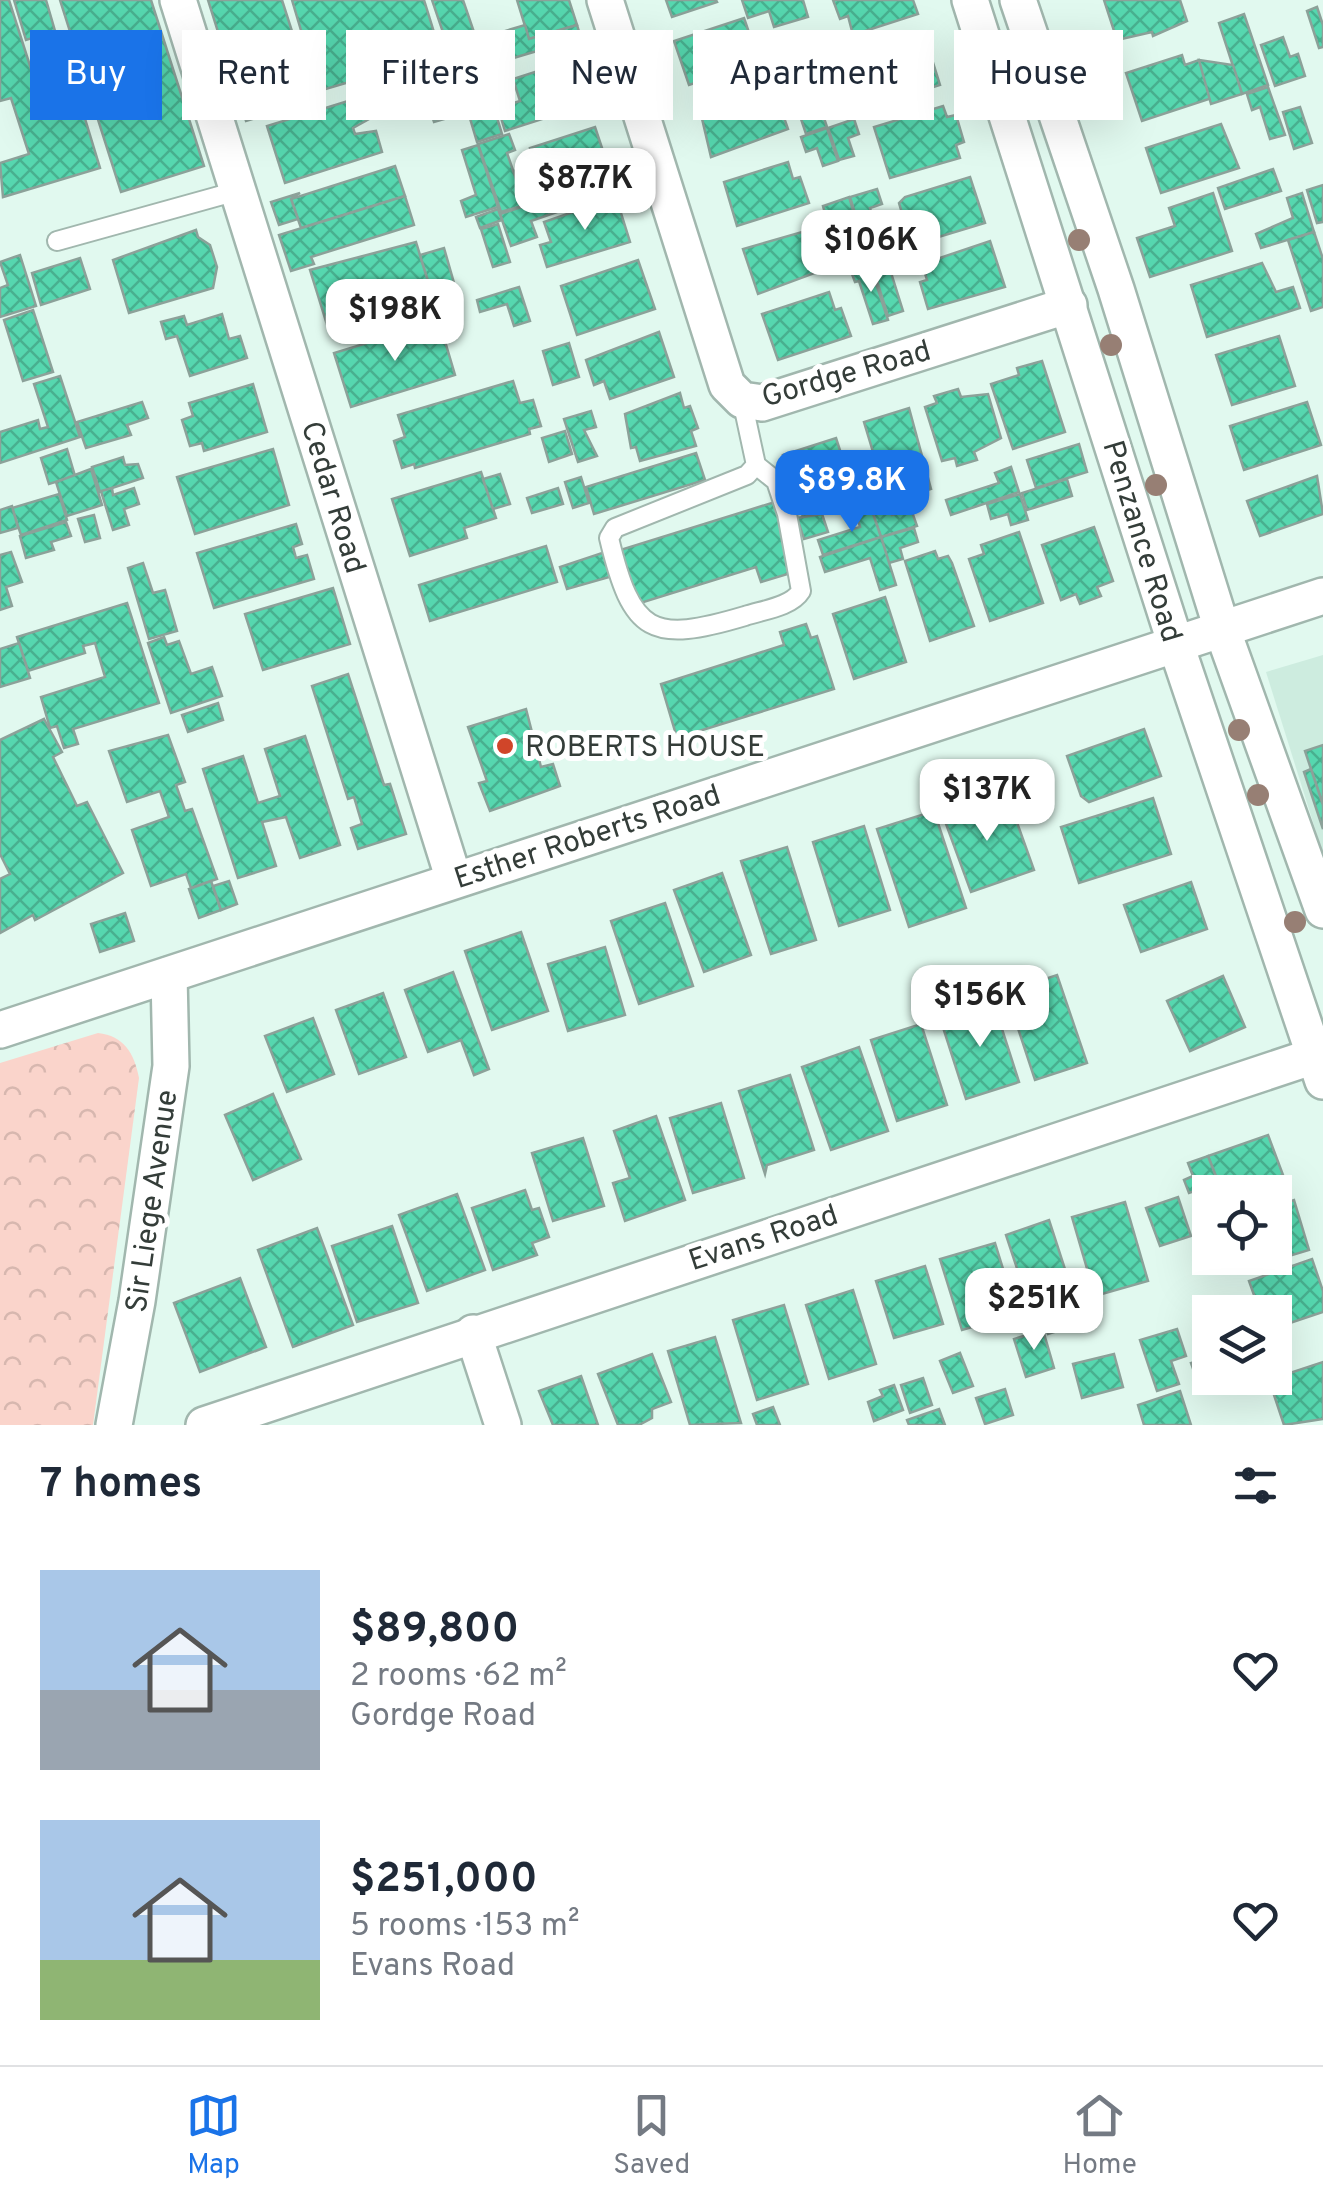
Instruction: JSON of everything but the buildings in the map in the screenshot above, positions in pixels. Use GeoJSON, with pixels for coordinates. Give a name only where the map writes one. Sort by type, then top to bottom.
{"type":"FeatureCollection","features":[{"type":"Feature","properties":{"kind":"street","name":"Cedar Road"},"geometry":{"type":"LineString","coordinates":[[178,0],[454,880]]}},
{"type":"Feature","properties":{"kind":"street","name":"Gordge Road"},"geometry":{"type":"LineString","coordinates":[[605,0],[727,385],[742,400],[762,402],[1069,305]]}},
{"type":"Feature","properties":{"kind":"street","name":"Penzance Road"},"geometry":{"type":"LineString","coordinates":[[970,0],[1175,642],[1318,1047]]}},
{"type":"Feature","properties":{"kind":"street","name":"Penzance Road"},"geometry":{"type":"LineString","coordinates":[[1018,0],[1116,289],[1222,630],[1323,910]]}},
{"type":"Feature","properties":{"kind":"street"},"geometry":{"type":"LineString","coordinates":[[1026,172],[1070,162]]}},
{"type":"Feature","properties":{"kind":"street","name":"Esther Roberts Road"},"geometry":{"type":"LineString","coordinates":[[0,1030],[1323,596]]}},
{"type":"Feature","properties":{"kind":"street","name":"Sir Liege Avenue"},"geometry":{"type":"LineString","coordinates":[[114,1425],[137,1301],[171,1066],[168,975]]}},
{"type":"Feature","properties":{"kind":"street","name":"Evans Road"},"geometry":{"type":"LineString","coordinates":[[204,1425],[1318,1047]]}},
{"type":"Feature","properties":{"kind":"street"},"geometry":{"type":"LineString","coordinates":[[472,1333],[503,1425]]}},
{"type":"Feature","properties":{"kind":"lane"},"geometry":{"type":"LineString","coordinates":[[57,241],[238,191]]}},
{"type":"Feature","properties":{"kind":"lane"},"geometry":{"type":"LineString","coordinates":[[742,400],[756,465],[776,480],[787,514],[802,580],[796,598],[692,632],[648,624],[632,611],[609,538],[615,528],[747,475],[756,465]]}},
{"type":"Feature","properties":{"kind":"shaded area"},"geometry":{"type":"Polygon","coordinates":[[[1323,655],[1323,854],[1266,672],[1323,655]]]}},
{"type":"Feature","properties":{"kind":"green space"},"geometry":{"type":"Polygon","coordinates":[[[98,1033],[115,1038],[126,1047],[139,1078],[93,1425],[0,1425],[0,1063],[98,1033]]]}},
{"type":"Feature","properties":{"kind":"place","name":"ROBERTS HOUSE"},"geometry":{"type":"Point","coordinates":[505,746]}}]}
